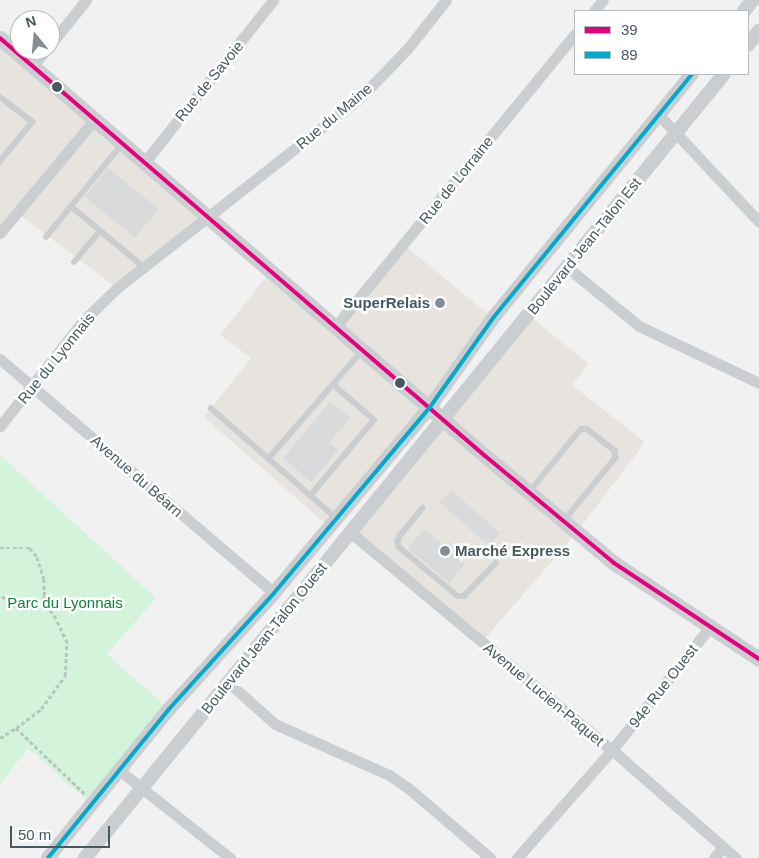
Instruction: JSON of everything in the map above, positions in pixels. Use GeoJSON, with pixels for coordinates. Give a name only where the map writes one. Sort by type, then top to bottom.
{"type":"FeatureCollection","features":[{"type":"Feature","properties":{"kind":"main road"},"geometry":{"type":"LineString","coordinates":[[0,38],[614,563],[759,659]]}},
{"type":"Feature","properties":{"kind":"street"},"geometry":{"type":"LineString","coordinates":[[60,32],[86,0]]}},
{"type":"Feature","properties":{"kind":"street","name":"Rue de Savoie"},"geometry":{"type":"LineString","coordinates":[[144,163],[273,0]]}},
{"type":"Feature","properties":{"kind":"street","name":"Rue du Maine"},"geometry":{"type":"LineString","coordinates":[[208,217],[362,96],[408,48],[446,0]]}},
{"type":"Feature","properties":{"kind":"street"},"geometry":{"type":"LineString","coordinates":[[595,10],[603,0]]}},
{"type":"Feature","properties":{"kind":"street"},"geometry":{"type":"LineString","coordinates":[[745,10],[753,0]]}},
{"type":"Feature","properties":{"kind":"street"},"geometry":{"type":"LineString","coordinates":[[749,43],[759,31]]}},
{"type":"Feature","properties":{"kind":"street","name":"Rue de Lorraine"},"geometry":{"type":"LineString","coordinates":[[336,326],[574,35]]}},
{"type":"Feature","properties":{"kind":"street"},"geometry":{"type":"LineString","coordinates":[[32,67],[38,60]]}},
{"type":"Feature","properties":{"kind":"street","name":"Boulevard Jean-Talon Est"},"geometry":{"type":"LineString","coordinates":[[430,407],[493,318],[691,75]]}},
{"type":"Feature","properties":{"kind":"street","name":"Boulevard Jean-Talon Est"},"geometry":{"type":"LineString","coordinates":[[443,418],[568,268],[723,75]]}},
{"type":"Feature","properties":{"kind":"street"},"geometry":{"type":"LineString","coordinates":[[659,115],[759,222]]}},
{"type":"Feature","properties":{"kind":"street"},"geometry":{"type":"LineString","coordinates":[[0,234],[94,120]]}},
{"type":"Feature","properties":{"kind":"street","name":"Rue du Lyonnais"},"geometry":{"type":"LineString","coordinates":[[0,426],[82,322],[117,288],[208,217]]}},
{"type":"Feature","properties":{"kind":"street"},"geometry":{"type":"LineString","coordinates":[[568,268],[639,326],[759,383]]}},
{"type":"Feature","properties":{"kind":"street","name":"Avenue du Béarn"},"geometry":{"type":"LineString","coordinates":[[0,359],[274,593]]}},
{"type":"Feature","properties":{"kind":"street","name":"Boulevard Jean-Talon Ouest"},"geometry":{"type":"LineString","coordinates":[[48,858],[169,709],[274,593],[430,407]]}},
{"type":"Feature","properties":{"kind":"street","name":"Boulevard Jean-Talon Ouest"},"geometry":{"type":"LineString","coordinates":[[86,858],[443,418]]}},
{"type":"Feature","properties":{"kind":"street","name":"Avenue Lucien-Paquet"},"geometry":{"type":"LineString","coordinates":[[350,532],[612,750],[736,858]]}},
{"type":"Feature","properties":{"kind":"street","name":"94e Rue Ouest"},"geometry":{"type":"LineString","coordinates":[[517,858],[612,750],[710,627]]}},
{"type":"Feature","properties":{"kind":"street"},"geometry":{"type":"LineString","coordinates":[[228,682],[275,724],[395,779],[490,858]]}},
{"type":"Feature","properties":{"kind":"street"},"geometry":{"type":"LineString","coordinates":[[119,770],[230,858]]}},
{"type":"Feature","properties":{"kind":"street"},"geometry":{"type":"LineString","coordinates":[[714,858],[723,847]]}},
{"type":"Feature","properties":{"kind":"lane"},"geometry":{"type":"LineString","coordinates":[[0,97],[33,122],[0,162]]}},
{"type":"Feature","properties":{"kind":"lane"},"geometry":{"type":"LineString","coordinates":[[46,237],[122,144]]}},
{"type":"Feature","properties":{"kind":"lane"},"geometry":{"type":"LineString","coordinates":[[71,206],[144,267]]}},
{"type":"Feature","properties":{"kind":"lane"},"geometry":{"type":"LineString","coordinates":[[74,262],[100,231]]}},
{"type":"Feature","properties":{"kind":"lane"},"geometry":{"type":"LineString","coordinates":[[268,459],[363,350]]}},
{"type":"Feature","properties":{"kind":"lane"},"geometry":{"type":"LineString","coordinates":[[310,496],[374,420],[333,384]]}},
{"type":"Feature","properties":{"kind":"lane"},"geometry":{"type":"LineString","coordinates":[[210,408],[336,518]]}},
{"type":"Feature","properties":{"kind":"lane"},"geometry":{"type":"LineString","coordinates":[[529,492],[581,429],[587,429],[615,451],[616,458],[564,521]]}},
{"type":"Feature","properties":{"kind":"lane"},"geometry":{"type":"LineString","coordinates":[[423,508],[400,536],[398,541],[399,547],[458,596],[464,596],[496,563]]}},
{"type":"Feature","properties":{"kind":"path"},"geometry":{"type":"LineString","coordinates":[[0,548],[30,548],[37,557],[44,579],[45,596],[40,605],[27,610],[15,607],[0,595]]}},
{"type":"Feature","properties":{"kind":"path"},"geometry":{"type":"LineString","coordinates":[[0,738],[41,709],[65,676],[67,643],[56,619],[43,600]]}},
{"type":"Feature","properties":{"kind":"path"},"geometry":{"type":"LineString","coordinates":[[16,728],[93,802]]}},
{"type":"Feature","properties":{"kind":"shaded area"},"geometry":{"type":"Polygon","coordinates":[[[0,38],[10,47],[10,60],[26,60],[208,217],[117,288],[17,213],[0,233],[0,38]]]}},
{"type":"Feature","properties":{"kind":"shaded area"},"geometry":{"type":"Polygon","coordinates":[[[403,244],[493,318],[329,527],[204,417],[251,358],[220,335],[271,271],[336,326],[403,244]]]}},
{"type":"Feature","properties":{"kind":"shaded area"},"geometry":{"type":"Polygon","coordinates":[[[528,315],[589,364],[572,385],[645,442],[577,532],[482,642],[350,532],[528,315]]]}},
{"type":"Feature","properties":{"kind":"green space","name":"Parc du Lyonnais"},"geometry":{"type":"Polygon","coordinates":[[[0,455],[156,598],[107,654],[169,709],[91,804],[28,748],[0,784],[0,455]]]}},
{"type":"Feature","properties":{"kind":"building"},"geometry":{"type":"Polygon","coordinates":[[[108,168],[159,209],[135,238],[85,197],[108,168]]]}},
{"type":"Feature","properties":{"kind":"building"},"geometry":{"type":"Polygon","coordinates":[[[330,402],[350,418],[329,443],[338,450],[311,482],[283,458],[330,402]]]}},
{"type":"Feature","properties":{"kind":"building"},"geometry":{"type":"Polygon","coordinates":[[[451,490],[500,533],[489,545],[440,503],[451,490]]]}},
{"type":"Feature","properties":{"kind":"building"},"geometry":{"type":"Polygon","coordinates":[[[424,529],[465,564],[449,583],[408,548],[424,529]]]}},
{"type":"Feature","properties":{"kind":"transit line","name":"39"},"geometry":{"type":"LineString","coordinates":[[0,38],[484,455],[614,563],[759,659]]}},
{"type":"Feature","properties":{"kind":"transit line","name":"89"},"geometry":{"type":"LineString","coordinates":[[48,858],[169,709],[274,593],[430,407],[493,318],[691,75]]}},
{"type":"Feature","properties":{"kind":"place","name":"SuperRelais"},"geometry":{"type":"Point","coordinates":[440,303]}},
{"type":"Feature","properties":{"kind":"place","name":"Marché Express"},"geometry":{"type":"Point","coordinates":[445,551]}}]}
